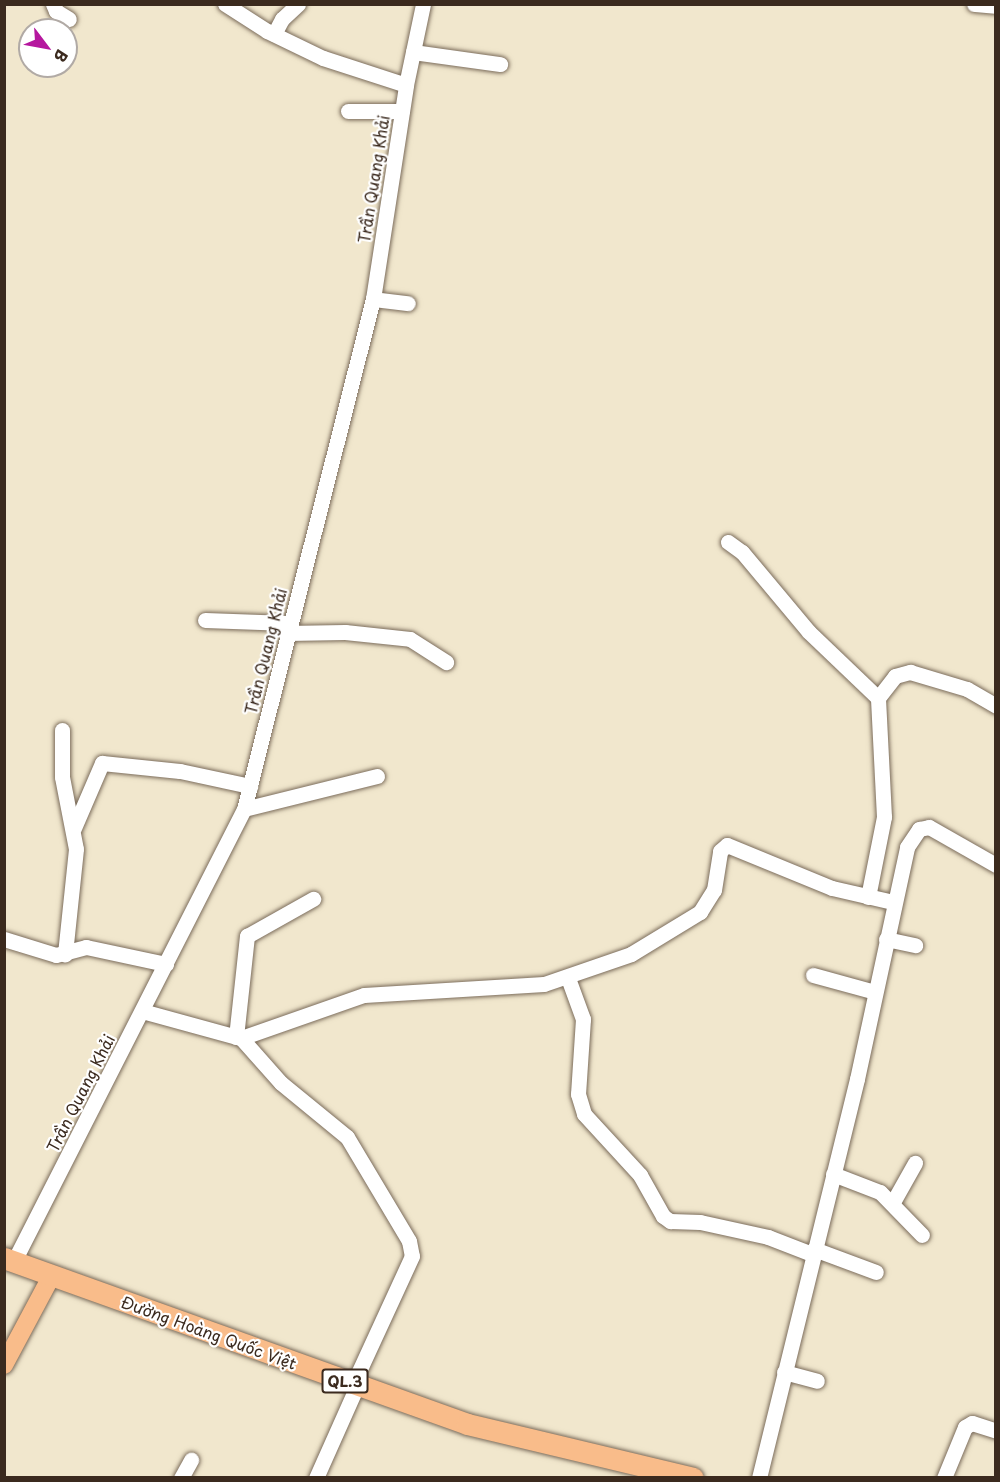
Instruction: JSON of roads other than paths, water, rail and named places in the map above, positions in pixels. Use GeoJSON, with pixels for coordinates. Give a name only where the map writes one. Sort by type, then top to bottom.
{"type":"FeatureCollection","features":[{"type":"Feature","properties":{"kind":"highway","name":"Đường Hoàng Quốc Việt"},"geometry":{"type":"LineString","coordinates":[[9,1260],[467,1424],[693,1478]]}},
{"type":"Feature","properties":{"kind":"main road"},"geometry":{"type":"LineString","coordinates":[[4,1365],[51,1275]]}},
{"type":"Feature","properties":{"kind":"street"},"geometry":{"type":"LineString","coordinates":[[53,4],[56,11],[67,18]]}},
{"type":"Feature","properties":{"kind":"street"},"geometry":{"type":"LineString","coordinates":[[225,4],[274,34],[333,62],[406,85]]}},
{"type":"Feature","properties":{"kind":"street"},"geometry":{"type":"LineString","coordinates":[[274,34],[282,19],[298,4]]}},
{"type":"Feature","properties":{"kind":"street","name":"Trần Quang Khải"},"geometry":{"type":"LineString","coordinates":[[9,1260],[142,1011],[244,809],[287,628],[373,299],[406,85],[423,4]]}},
{"type":"Feature","properties":{"kind":"street"},"geometry":{"type":"LineString","coordinates":[[974,4],[996,6]]}},
{"type":"Feature","properties":{"kind":"street"},"geometry":{"type":"LineString","coordinates":[[413,52],[500,64]]}},
{"type":"Feature","properties":{"kind":"street"},"geometry":{"type":"LineString","coordinates":[[348,111],[402,111]]}},
{"type":"Feature","properties":{"kind":"street"},"geometry":{"type":"LineString","coordinates":[[373,299],[408,303]]}},
{"type":"Feature","properties":{"kind":"street"},"geometry":{"type":"LineString","coordinates":[[728,542],[742,552],[809,632],[878,698]]}},
{"type":"Feature","properties":{"kind":"street"},"geometry":{"type":"LineString","coordinates":[[205,620],[410,639],[446,662]]}},
{"type":"Feature","properties":{"kind":"street"},"geometry":{"type":"LineString","coordinates":[[868,897],[884,817],[878,698],[895,676],[910,672],[967,689],[996,706]]}},
{"type":"Feature","properties":{"kind":"street"},"geometry":{"type":"LineString","coordinates":[[62,730],[62,777],[74,828],[76,849],[65,954]]}},
{"type":"Feature","properties":{"kind":"street"},"geometry":{"type":"LineString","coordinates":[[74,828],[102,763],[180,771],[250,786]]}},
{"type":"Feature","properties":{"kind":"street"},"geometry":{"type":"LineString","coordinates":[[244,809],[377,776]]}},
{"type":"Feature","properties":{"kind":"street"},"geometry":{"type":"LineString","coordinates":[[759,1478],[833,1174],[907,847],[919,829],[940,832],[996,865]]}},
{"type":"Feature","properties":{"kind":"street"},"geometry":{"type":"LineString","coordinates":[[239,1037],[364,995],[523,986],[568,978],[642,948],[700,912],[714,890],[724,846],[832,888],[893,902]]}},
{"type":"Feature","properties":{"kind":"street"},"geometry":{"type":"LineString","coordinates":[[239,1037],[247,936],[313,899]]}},
{"type":"Feature","properties":{"kind":"street"},"geometry":{"type":"LineString","coordinates":[[4,939],[56,955],[86,947],[166,964]]}},
{"type":"Feature","properties":{"kind":"street"},"geometry":{"type":"LineString","coordinates":[[886,939],[915,945]]}},
{"type":"Feature","properties":{"kind":"street"},"geometry":{"type":"LineString","coordinates":[[813,975],[875,992]]}},
{"type":"Feature","properties":{"kind":"street"},"geometry":{"type":"LineString","coordinates":[[568,978],[583,1019],[578,1094],[584,1114],[640,1175],[663,1216],[670,1221],[700,1222],[768,1237],[876,1272]]}},
{"type":"Feature","properties":{"kind":"street"},"geometry":{"type":"LineString","coordinates":[[142,1011],[239,1037],[281,1083],[347,1137],[411,1245],[410,1261],[316,1478]]}},
{"type":"Feature","properties":{"kind":"street"},"geometry":{"type":"LineString","coordinates":[[893,1202],[915,1163]]}},
{"type":"Feature","properties":{"kind":"street"},"geometry":{"type":"LineString","coordinates":[[833,1174],[880,1192],[893,1202],[922,1235]]}},
{"type":"Feature","properties":{"kind":"street"},"geometry":{"type":"LineString","coordinates":[[784,1372],[817,1381]]}},
{"type":"Feature","properties":{"kind":"street"},"geometry":{"type":"LineString","coordinates":[[944,1478],[965,1427],[972,1423],[996,1431]]}},
{"type":"Feature","properties":{"kind":"street"},"geometry":{"type":"LineString","coordinates":[[182,1478],[191,1460]]}}]}
